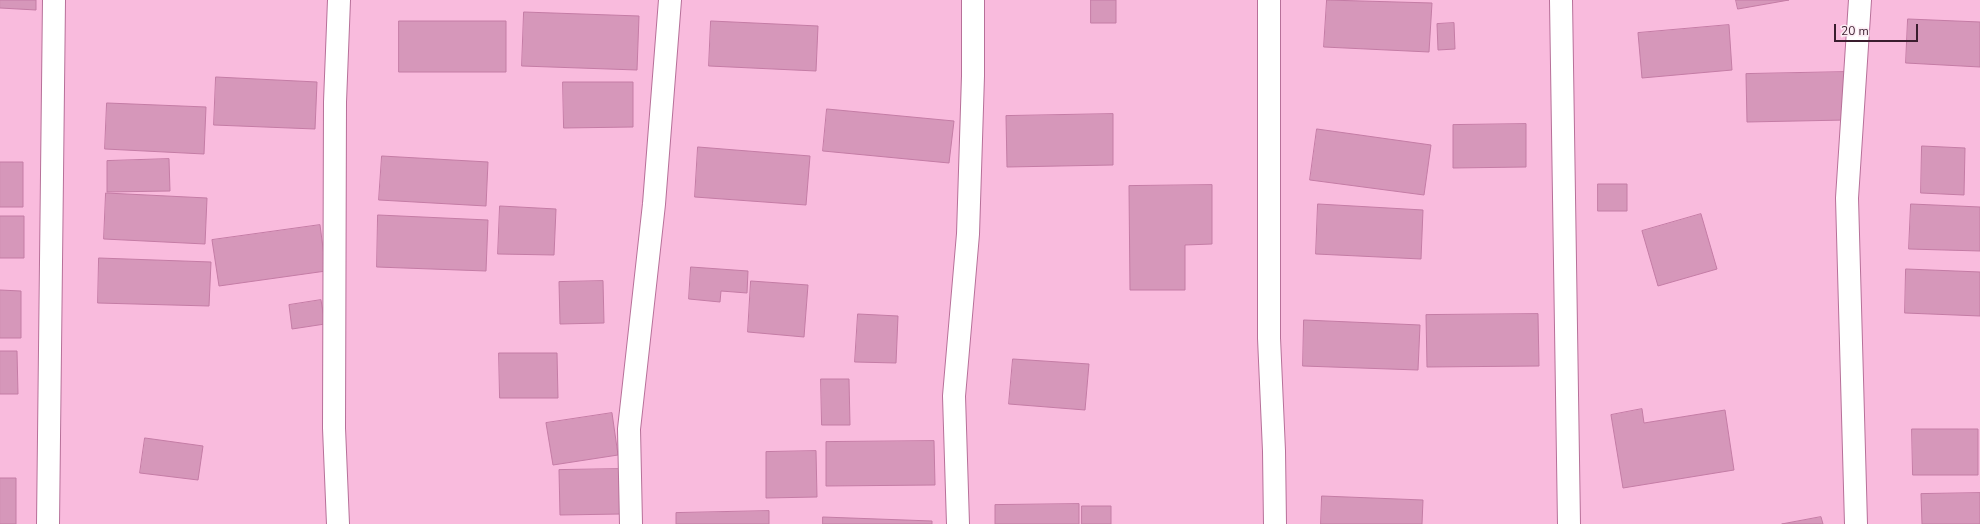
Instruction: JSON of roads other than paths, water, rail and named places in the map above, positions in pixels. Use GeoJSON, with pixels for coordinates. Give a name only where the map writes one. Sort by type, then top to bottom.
{"type":"FeatureCollection","features":[{"type":"Feature","properties":{"kind":"street"},"geometry":{"type":"LineString","coordinates":[[48,524],[54,0]]}},
{"type":"Feature","properties":{"kind":"street"},"geometry":{"type":"LineString","coordinates":[[338,524],[334,412],[335,102],[340,0]]}},
{"type":"Feature","properties":{"kind":"street"},"geometry":{"type":"LineString","coordinates":[[632,524],[630,429],[654,204],[670,0]]}},
{"type":"Feature","properties":{"kind":"street"},"geometry":{"type":"LineString","coordinates":[[958,524],[954,396],[968,234],[973,76],[973,0]]}},
{"type":"Feature","properties":{"kind":"street"},"geometry":{"type":"LineString","coordinates":[[1269,0],[1269,338],[1274,451],[1275,524]]}},
{"type":"Feature","properties":{"kind":"street"},"geometry":{"type":"LineString","coordinates":[[1561,0],[1569,524]]}},
{"type":"Feature","properties":{"kind":"street"},"geometry":{"type":"LineString","coordinates":[[1856,524],[1847,198],[1860,0]]}}]}
